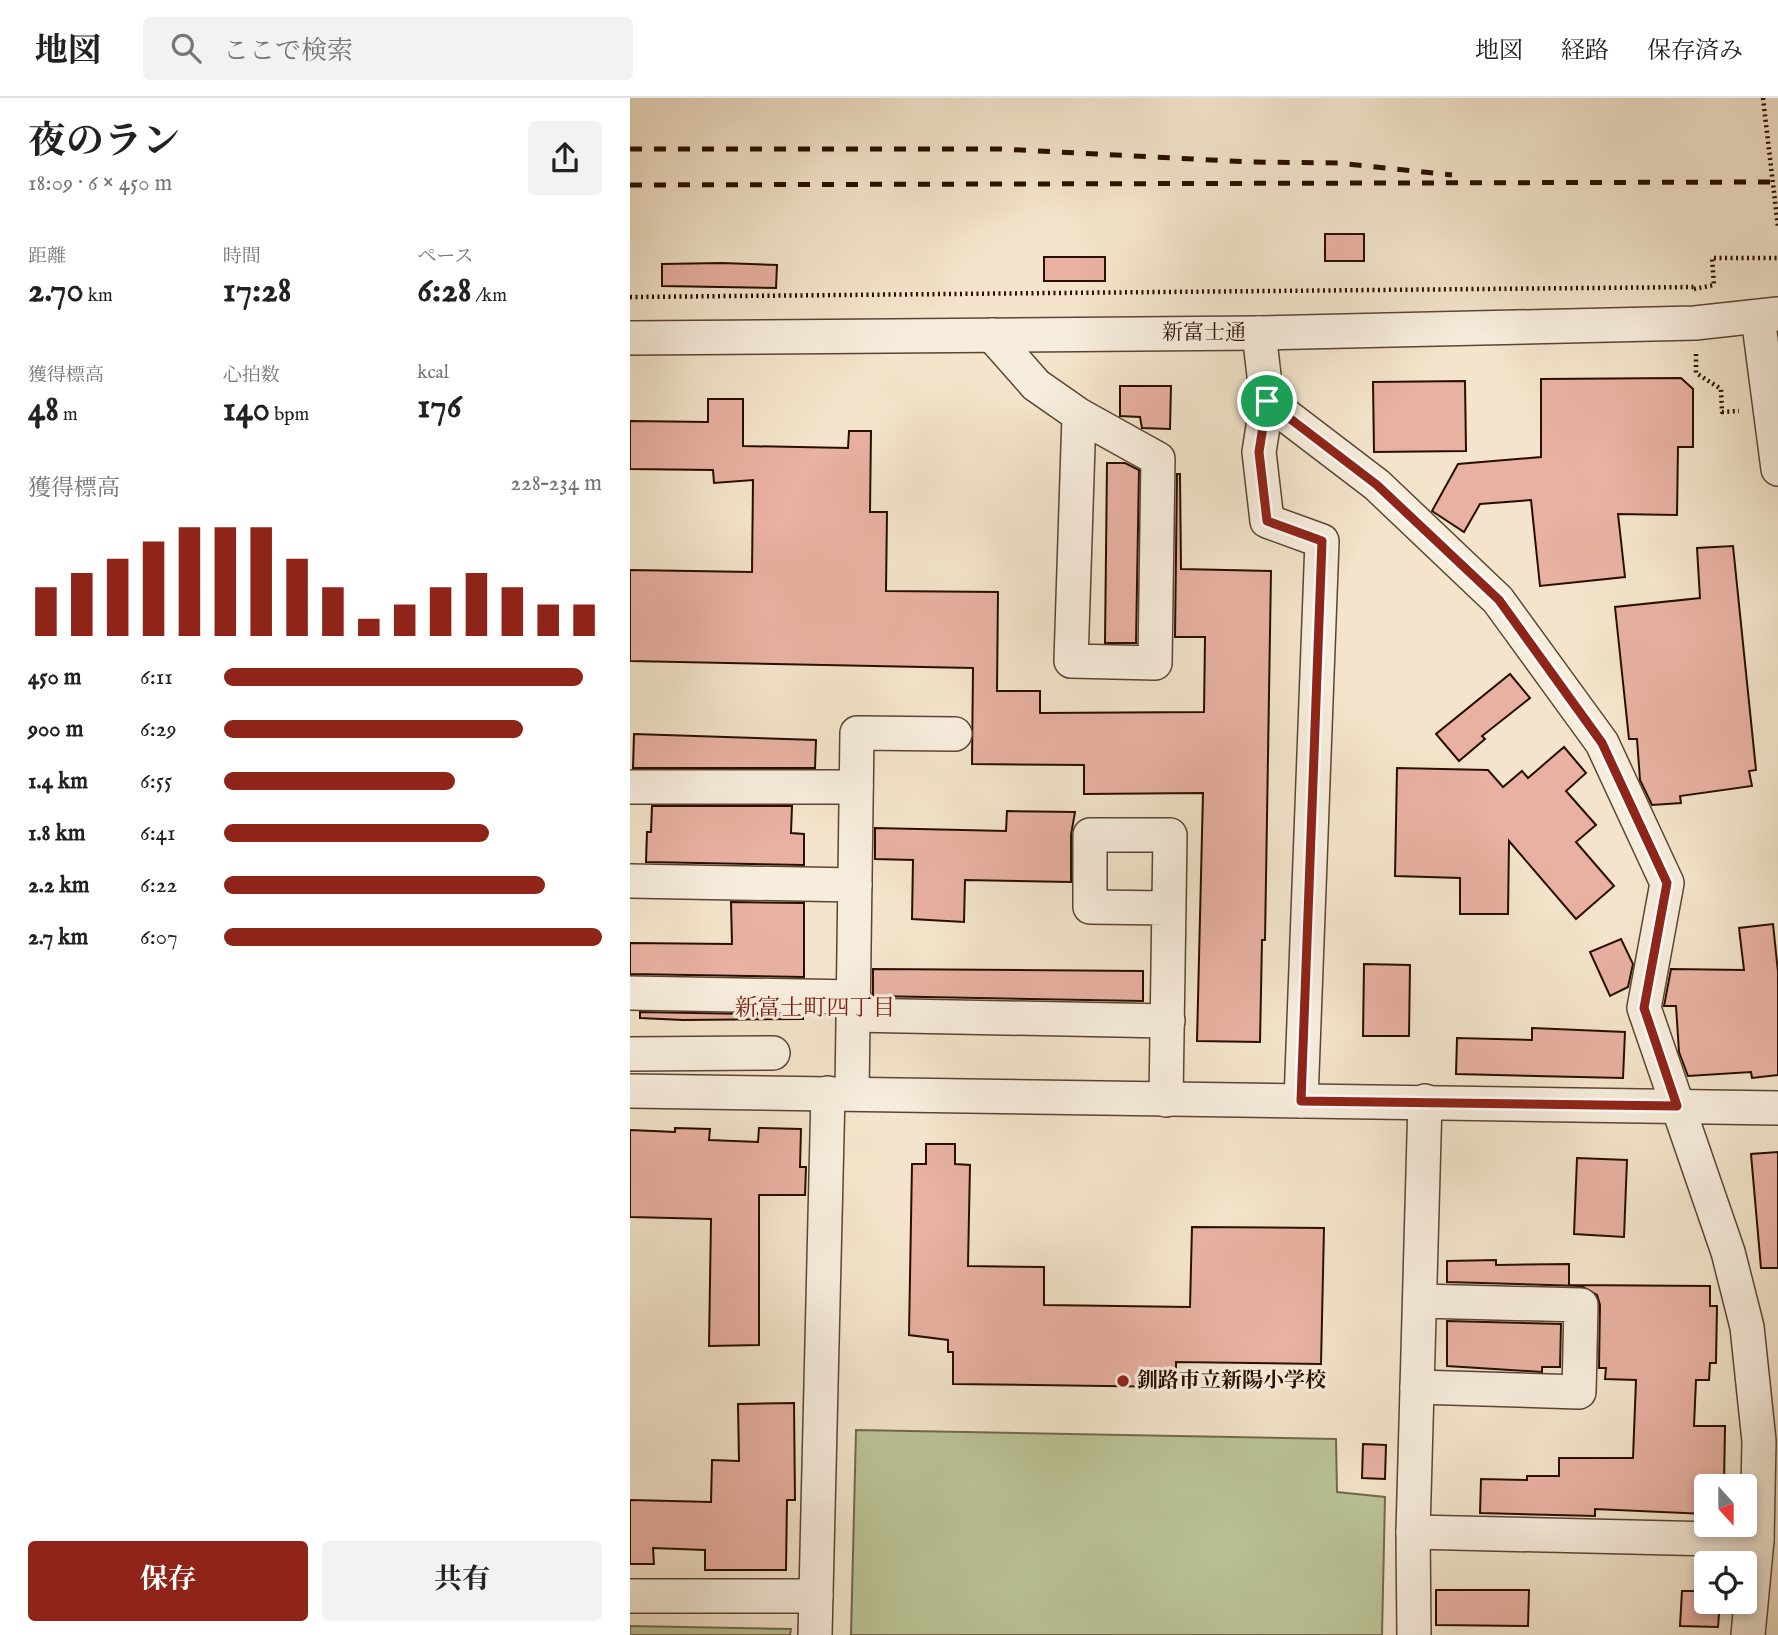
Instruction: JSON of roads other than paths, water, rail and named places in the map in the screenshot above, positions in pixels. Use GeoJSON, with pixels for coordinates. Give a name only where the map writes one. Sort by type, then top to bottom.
{"type":"FeatureCollection","features":[{"type":"Feature","properties":{"kind":"street","name":"新富士通"},"geometry":{"type":"LineString","coordinates":[[630,338],[1259,333],[1695,323],[1768,316]]}},
{"type":"Feature","properties":{"kind":"street"},"geometry":{"type":"LineString","coordinates":[[1768,316],[1778,469]]}},
{"type":"Feature","properties":{"kind":"street"},"geometry":{"type":"LineString","coordinates":[[1259,333],[1267,401],[1259,452],[1267,521],[1322,541],[1301,1101]]}},
{"type":"Feature","properties":{"kind":"street"},"geometry":{"type":"LineString","coordinates":[[992,335],[1036,385],[1079,415],[1158,459],[1155,663],[1071,661],[1079,415]]}},
{"type":"Feature","properties":{"kind":"street"},"geometry":{"type":"LineString","coordinates":[[1267,401],[1377,485],[1499,600],[1602,743],[1667,883],[1644,1008],[1728,1251],[1747,1327],[1759,1441],[1757,1540],[1748,1635]]}},
{"type":"Feature","properties":{"kind":"street"},"geometry":{"type":"LineString","coordinates":[[816,1635],[840,1093],[853,1006],[857,733],[955,734]]}},
{"type":"Feature","properties":{"kind":"street"},"geometry":{"type":"LineString","coordinates":[[630,788],[856,787]]}},
{"type":"Feature","properties":{"kind":"street"},"geometry":{"type":"LineString","coordinates":[[630,881],[855,885]]}},
{"type":"Feature","properties":{"kind":"street"},"geometry":{"type":"LineString","coordinates":[[1167,1100],[1170,908]]}},
{"type":"Feature","properties":{"kind":"street"},"geometry":{"type":"LineString","coordinates":[[630,993],[1168,1021]]}},
{"type":"Feature","properties":{"kind":"street"},"geometry":{"type":"LineString","coordinates":[[630,1054],[773,1054]]}},
{"type":"Feature","properties":{"kind":"street"},"geometry":{"type":"LineString","coordinates":[[630,1091],[1778,1108]]}},
{"type":"Feature","properties":{"kind":"street"},"geometry":{"type":"LineString","coordinates":[[1414,1635],[1413,1532],[1425,1101]]}},
{"type":"Feature","properties":{"kind":"street"},"geometry":{"type":"LineString","coordinates":[[1417,1387],[1579,1392],[1581,1305],[1420,1301]]}},
{"type":"Feature","properties":{"kind":"street"},"geometry":{"type":"LineString","coordinates":[[1413,1532],[1757,1540]]}},
{"type":"Feature","properties":{"kind":"street"},"geometry":{"type":"LineString","coordinates":[[630,1596],[816,1597]]}},
{"type":"Feature","properties":{"kind":"railway"},"geometry":{"type":"LineString","coordinates":[[630,149],[1000,149],[1249,162],[1338,163],[1452,175]]}},
{"type":"Feature","properties":{"kind":"railway"},"geometry":{"type":"LineString","coordinates":[[630,185],[1778,182]]}},
{"type":"Feature","properties":{"kind":"place","name":"釧路市立新陽小学校"},"geometry":{"type":"Point","coordinates":[1123,1381]}},
{"type":"Feature","properties":{"kind":"district","name":"新富士町四丁目"},"geometry":{"type":"Point","coordinates":[815,1008]}}]}
